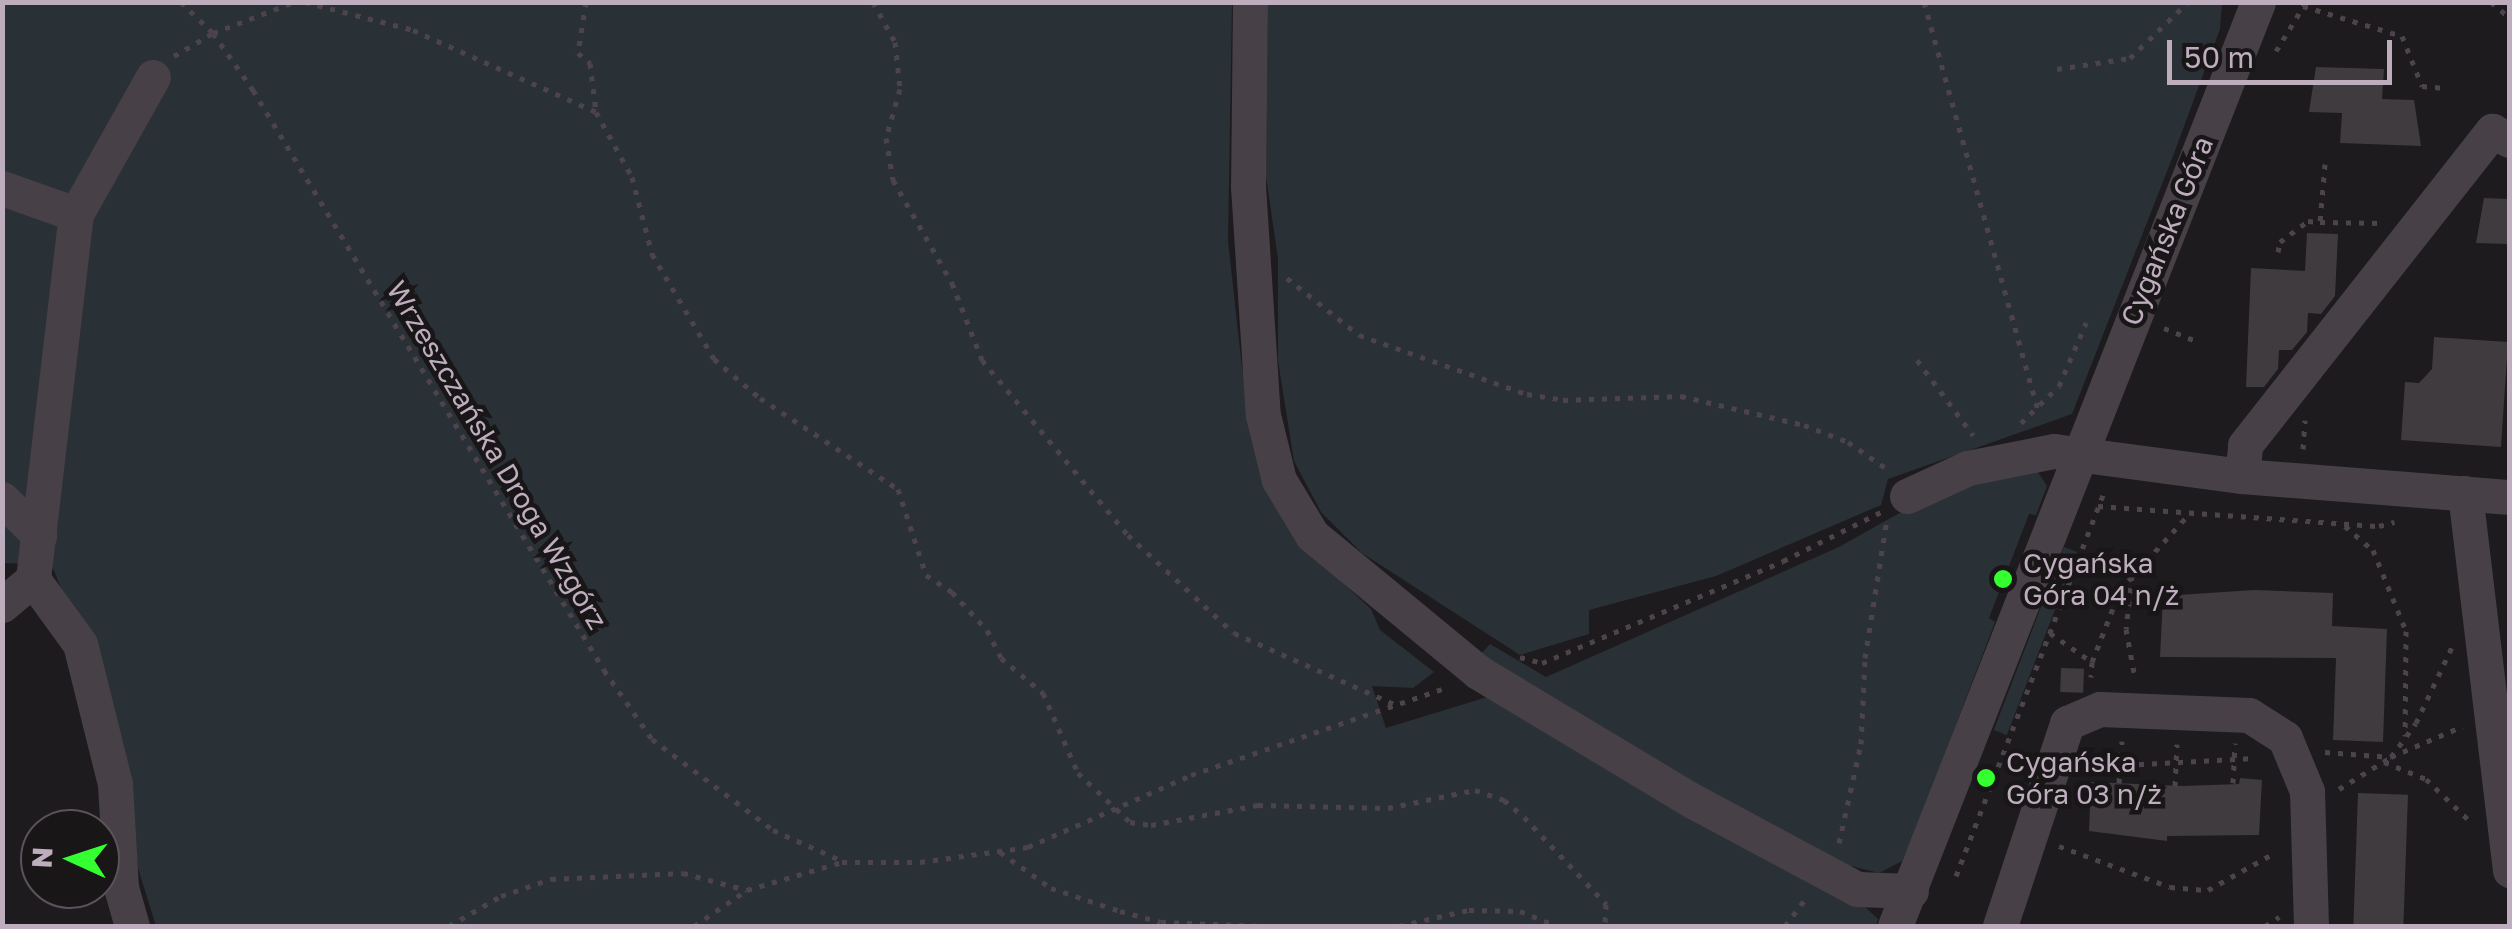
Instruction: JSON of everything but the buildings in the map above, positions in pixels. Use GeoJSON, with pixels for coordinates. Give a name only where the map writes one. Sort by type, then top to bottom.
{"type":"FeatureCollection","features":[{"type":"Feature","properties":{"kind":"street"},"geometry":{"type":"LineString","coordinates":[[1250,2],[1251,242],[1263,415],[1279,480],[1312,534],[1350,573],[1478,672],[1831,878],[1858,889],[1910,891]]}},
{"type":"Feature","properties":{"kind":"street","name":"Cygańska Góra"},"geometry":{"type":"LineString","coordinates":[[1895,926],[2258,4]]}},
{"type":"Feature","properties":{"kind":"street"},"geometry":{"type":"LineString","coordinates":[[132,926],[120,888],[115,784],[80,644],[34,579],[76,214],[153,76]]}},
{"type":"Feature","properties":{"kind":"street"},"geometry":{"type":"LineString","coordinates":[[2242,476],[2245,445],[2492,131],[2510,140]]}},
{"type":"Feature","properties":{"kind":"street"},"geometry":{"type":"LineString","coordinates":[[2,188],[76,214]]}},
{"type":"Feature","properties":{"kind":"street"},"geometry":{"type":"LineString","coordinates":[[1907,496],[1968,468],[2054,451],[2242,476],[2510,497]]}},
{"type":"Feature","properties":{"kind":"street"},"geometry":{"type":"LineString","coordinates":[[2465,492],[2479,642],[2510,870]]}},
{"type":"Feature","properties":{"kind":"street"},"geometry":{"type":"LineString","coordinates":[[2,499],[39,535]]}},
{"type":"Feature","properties":{"kind":"street"},"geometry":{"type":"LineString","coordinates":[[2,605],[34,579]]}},
{"type":"Feature","properties":{"kind":"street"},"geometry":{"type":"LineString","coordinates":[[2000,926],[2056,746],[2067,723],[2086,710],[2249,715],[2270,725],[2293,750],[2307,822],[2311,926]]}},
{"type":"Feature","properties":{"kind":"path","name":"Wrzeszczańska Droga Wzgórz"},"geometry":{"type":"LineString","coordinates":[[182,2],[213,33],[652,740],[773,830],[842,862]]}},
{"type":"Feature","properties":{"kind":"path"},"geometry":{"type":"LineString","coordinates":[[153,76],[213,33],[294,2]]}},
{"type":"Feature","properties":{"kind":"path"},"geometry":{"type":"LineString","coordinates":[[304,2],[413,30],[596,112]]}},
{"type":"Feature","properties":{"kind":"path"},"geometry":{"type":"LineString","coordinates":[[586,2],[578,53],[590,64],[596,112],[632,177],[652,254],[714,359],[746,388],[898,489],[926,575],[952,592],[986,630],[1001,658],[1043,693],[1078,772],[1108,806],[1130,822],[1151,825],[1211,810],[1328,803],[1388,808],[1475,790],[1504,800],[1524,817],[1606,904],[1605,926]]}},
{"type":"Feature","properties":{"kind":"path"},"geometry":{"type":"LineString","coordinates":[[873,2],[895,42],[900,89],[886,138],[893,180],[952,283],[982,360],[1128,535],[1234,633],[1400,706]]}},
{"type":"Feature","properties":{"kind":"path"},"geometry":{"type":"LineString","coordinates":[[1924,2],[2038,411]]}},
{"type":"Feature","properties":{"kind":"path"},"geometry":{"type":"LineString","coordinates":[[2058,69],[2130,58],[2188,2]]}},
{"type":"Feature","properties":{"kind":"path"},"geometry":{"type":"LineString","coordinates":[[2491,2],[2510,18]]}},
{"type":"Feature","properties":{"kind":"path"},"geometry":{"type":"LineString","coordinates":[[2303,6],[2402,36],[2422,86],[2445,88]]}},
{"type":"Feature","properties":{"kind":"path"},"geometry":{"type":"LineString","coordinates":[[2320,222],[2325,164]]}},
{"type":"Feature","properties":{"kind":"path"},"geometry":{"type":"LineString","coordinates":[[2278,252],[2280,242],[2308,221],[2418,225]]}},
{"type":"Feature","properties":{"kind":"path"},"geometry":{"type":"LineString","coordinates":[[1251,242],[1359,335],[1527,394],[1563,400],[1681,396],[1848,442],[1890,472],[1907,496]]}},
{"type":"Feature","properties":{"kind":"path"},"geometry":{"type":"LineString","coordinates":[[2006,429],[2038,411],[2060,386],[2086,323]]}},
{"type":"Feature","properties":{"kind":"path"},"geometry":{"type":"LineString","coordinates":[[2168,330],[2197,341]]}},
{"type":"Feature","properties":{"kind":"path"},"geometry":{"type":"LineString","coordinates":[[1917,360],[1980,447]]}},
{"type":"Feature","properties":{"kind":"path"},"geometry":{"type":"LineString","coordinates":[[1956,876],[2116,460]]}},
{"type":"Feature","properties":{"kind":"path"},"geometry":{"type":"LineString","coordinates":[[2098,506],[2379,526]]}},
{"type":"Feature","properties":{"kind":"path"},"geometry":{"type":"LineString","coordinates":[[1542,663],[1783,561],[1888,508],[1865,658],[1860,744],[1831,878]]}},
{"type":"Feature","properties":{"kind":"path"},"geometry":{"type":"LineString","coordinates":[[2092,662],[2132,572],[2190,513]]}},
{"type":"Feature","properties":{"kind":"path"},"geometry":{"type":"LineString","coordinates":[[2343,524],[2373,550],[2406,631],[2405,739]]}},
{"type":"Feature","properties":{"kind":"path"},"geometry":{"type":"LineString","coordinates":[[2132,572],[2130,666],[2144,689]]}},
{"type":"Feature","properties":{"kind":"path"},"geometry":{"type":"LineString","coordinates":[[2050,633],[2067,650]]}},
{"type":"Feature","properties":{"kind":"path"},"geometry":{"type":"LineString","coordinates":[[2046,841],[2170,887],[2208,890],[2307,822],[2387,759],[2405,739],[2448,648],[2479,642]]}},
{"type":"Feature","properties":{"kind":"path"},"geometry":{"type":"LineString","coordinates":[[694,926],[746,890],[842,862],[920,862],[1028,847],[1108,806],[1400,706],[1478,672]]}},
{"type":"Feature","properties":{"kind":"path"},"geometry":{"type":"LineString","coordinates":[[2387,759],[2489,715]]}},
{"type":"Feature","properties":{"kind":"path"},"geometry":{"type":"LineString","coordinates":[[2119,783],[2123,726]]}},
{"type":"Feature","properties":{"kind":"path"},"geometry":{"type":"LineString","coordinates":[[2176,786],[2178,728]]}},
{"type":"Feature","properties":{"kind":"path"},"geometry":{"type":"LineString","coordinates":[[2070,774],[2120,760],[2176,764],[2293,750],[2387,759],[2426,779],[2471,824],[2503,820]]}},
{"type":"Feature","properties":{"kind":"path"},"geometry":{"type":"LineString","coordinates":[[1000,852],[1051,888],[1120,911],[1161,922],[1265,926]]}},
{"type":"Feature","properties":{"kind":"path"},"geometry":{"type":"LineString","coordinates":[[449,926],[501,896],[551,880],[683,874],[746,890]]}},
{"type":"Feature","properties":{"kind":"path"},"geometry":{"type":"LineString","coordinates":[[1399,926],[1469,910],[1520,911],[1557,926]]}},
{"type":"Feature","properties":{"kind":"shaded area"},"geometry":{"type":"Polygon","coordinates":[[[3,3],[1232,3],[1228,241],[1242,368],[1264,471],[1321,563],[1371,609],[1380,630],[1434,672],[1413,688],[1372,686],[1386,728],[1497,694],[1829,893],[1865,907],[1878,919],[1876,926],[156,926],[138,868],[123,742],[52,566],[69,216],[25,564],[3,563],[3,3]]]}},
{"type":"Feature","properties":{"kind":"shaded area"},"geometry":{"type":"Polygon","coordinates":[[[1268,3],[2222,3],[2220,29],[2072,414],[1888,479],[1881,505],[1716,576],[1589,610],[1589,634],[1520,655],[1362,553],[1321,512],[1294,461],[1278,361],[1278,259],[1266,176],[1268,3]]]}},
{"type":"Feature","properties":{"kind":"shaded area"},"geometry":{"type":"Polygon","coordinates":[[[2038,472],[2047,486],[2036,515],[2029,514],[1989,618],[1995,622],[1912,840],[1902,861],[1879,873],[1816,857],[1520,685],[1482,653],[1490,644],[1546,677],[1839,547],[1969,474],[2038,472]]]}},
{"type":"Feature","properties":{"kind":"shaded area"},"geometry":{"type":"Polygon","coordinates":[[[2064,547],[2077,552],[2007,735],[1994,730],[2064,547]]]}},
{"type":"Feature","properties":{"kind":"place","name":"Cygańska Góra 04 n/ż"},"geometry":{"type":"Point","coordinates":[2003,579]}},
{"type":"Feature","properties":{"kind":"place","name":"Cygańska Góra 03 n/ż"},"geometry":{"type":"Point","coordinates":[1986,778]}}]}
